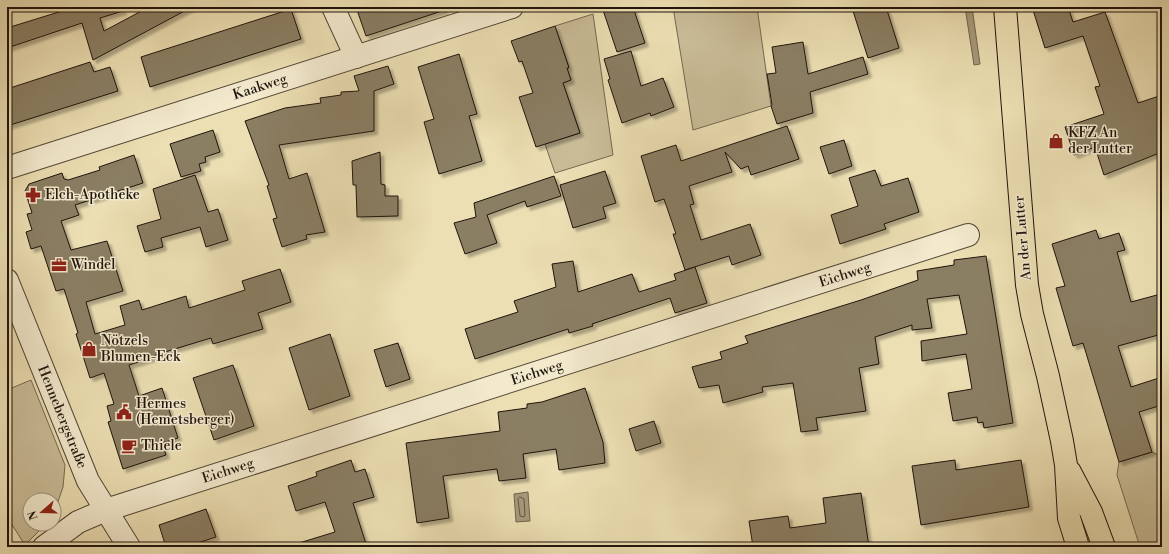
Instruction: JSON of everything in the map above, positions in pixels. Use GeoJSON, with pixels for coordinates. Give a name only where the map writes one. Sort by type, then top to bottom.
{"type":"FeatureCollection","features":[{"type":"Feature","properties":{"kind":"main road","name":"An der Lutter"},"geometry":{"type":"LineString","coordinates":[[1005,7],[1027,285],[1032,314],[1056,410],[1066,465],[1069,518],[1078,547]]}},
{"type":"Feature","properties":{"kind":"main road","name":"An der Lutter"},"geometry":{"type":"LineString","coordinates":[[1066,465],[1091,512],[1104,547]]}},
{"type":"Feature","properties":{"kind":"street"},"geometry":{"type":"LineString","coordinates":[[333,7],[356,57]]}},
{"type":"Feature","properties":{"kind":"street","name":"Kaakweg"},"geometry":{"type":"LineString","coordinates":[[7,168],[512,7]]}},
{"type":"Feature","properties":{"kind":"street","name":"Eichweg"},"geometry":{"type":"LineString","coordinates":[[44,547],[78,522],[106,510],[968,236]]}},
{"type":"Feature","properties":{"kind":"street","name":"Hennebergstraße"},"geometry":{"type":"LineString","coordinates":[[7,280],[82,466],[106,510],[129,547]]}},
{"type":"Feature","properties":{"kind":"shaded area"},"geometry":{"type":"Polygon","coordinates":[[[673,7],[757,7],[771,106],[693,130],[673,7]]]}},
{"type":"Feature","properties":{"kind":"shaded area"},"geometry":{"type":"Polygon","coordinates":[[[593,14],[613,155],[555,173],[545,144],[580,133],[563,83],[571,80],[567,68],[569,67],[555,26],[593,14]]]}},
{"type":"Feature","properties":{"kind":"shaded area"},"geometry":{"type":"Polygon","coordinates":[[[31,380],[65,465],[61,492],[22,492],[22,532],[38,532],[25,545],[7,517],[7,390],[31,380]]]}},
{"type":"Feature","properties":{"kind":"shaded area"},"geometry":{"type":"Polygon","coordinates":[[[1152,452],[1162,457],[1162,547],[1140,547],[1117,475],[1119,462],[1152,452]]]}},
{"type":"Feature","properties":{"kind":"water"},"geometry":{"type":"Polygon","coordinates":[[[965,7],[972,7],[980,64],[974,65],[965,7]]]}},
{"type":"Feature","properties":{"kind":"water"},"geometry":{"type":"Polygon","coordinates":[[[528,492],[530,521],[516,522],[514,494],[528,492]]]}},
{"type":"Feature","properties":{"kind":"building"},"geometry":{"type":"Polygon","coordinates":[[[75,7],[122,7],[123,11],[100,18],[104,31],[149,7],[192,7],[93,60],[82,23],[7,48],[7,28],[75,7]]]}},
{"type":"Feature","properties":{"kind":"building"},"geometry":{"type":"Polygon","coordinates":[[[356,7],[444,7],[445,10],[366,36],[356,7]]]}},
{"type":"Feature","properties":{"kind":"building"},"geometry":{"type":"Polygon","coordinates":[[[602,7],[633,7],[645,43],[617,52],[602,7]]]}},
{"type":"Feature","properties":{"kind":"building"},"geometry":{"type":"Polygon","coordinates":[[[864,7],[886,7],[899,48],[868,58],[853,11],[864,7]]]}},
{"type":"Feature","properties":{"kind":"building"},"geometry":{"type":"Polygon","coordinates":[[[1045,7],[1068,7],[1073,22],[1105,12],[1138,103],[1162,95],[1162,152],[1104,175],[1095,147],[1074,155],[1065,127],[1104,114],[1095,87],[1100,86],[1083,36],[1045,48],[1033,10],[1045,7]]]}},
{"type":"Feature","properties":{"kind":"building"},"geometry":{"type":"Polygon","coordinates":[[[291,9],[301,39],[150,87],[141,57],[291,9]]]}},
{"type":"Feature","properties":{"kind":"building"},"geometry":{"type":"Polygon","coordinates":[[[555,26],[569,68],[567,68],[571,80],[563,83],[580,133],[536,147],[519,97],[533,93],[522,61],[519,62],[511,41],[555,26]]]}},
{"type":"Feature","properties":{"kind":"building"},"geometry":{"type":"Polygon","coordinates":[[[803,42],[808,74],[863,57],[868,74],[810,92],[813,113],[777,124],[771,106],[767,74],[776,73],[772,47],[803,42]]]}},
{"type":"Feature","properties":{"kind":"building"},"geometry":{"type":"Polygon","coordinates":[[[631,51],[641,86],[663,78],[674,107],[651,116],[650,113],[622,123],[608,80],[610,79],[604,59],[631,51]]]}},
{"type":"Feature","properties":{"kind":"building"},"geometry":{"type":"Polygon","coordinates":[[[459,54],[477,114],[469,116],[482,161],[439,174],[424,122],[434,119],[418,67],[459,54]]]}},
{"type":"Feature","properties":{"kind":"building"},"geometry":{"type":"Polygon","coordinates":[[[90,62],[94,72],[110,67],[118,91],[7,126],[7,89],[90,62]]]}},
{"type":"Feature","properties":{"kind":"building"},"geometry":{"type":"Polygon","coordinates":[[[388,66],[394,84],[374,91],[374,131],[279,145],[289,179],[307,173],[325,232],[306,235],[307,239],[282,247],[273,219],[277,218],[267,186],[269,185],[245,121],[285,108],[321,103],[320,98],[341,95],[341,92],[359,91],[354,76],[388,66]]]}},
{"type":"Feature","properties":{"kind":"building"},"geometry":{"type":"Polygon","coordinates":[[[787,126],[799,159],[751,175],[748,166],[741,169],[725,152],[732,172],[689,186],[694,204],[690,205],[701,240],[750,224],[761,255],[732,265],[729,256],[685,270],[673,234],[676,234],[664,199],[655,202],[641,156],[676,145],[681,161],[787,126]]]}},
{"type":"Feature","properties":{"kind":"building"},"geometry":{"type":"Polygon","coordinates":[[[213,130],[220,152],[205,157],[206,162],[199,164],[201,171],[181,177],[170,144],[213,130]]]}},
{"type":"Feature","properties":{"kind":"building"},"geometry":{"type":"Polygon","coordinates":[[[844,140],[852,166],[829,174],[820,147],[844,140]]]}},
{"type":"Feature","properties":{"kind":"building"},"geometry":{"type":"Polygon","coordinates":[[[380,152],[381,184],[385,185],[385,196],[398,196],[398,216],[357,217],[356,185],[353,185],[352,161],[380,152]]]}},
{"type":"Feature","properties":{"kind":"building"},"geometry":{"type":"Polygon","coordinates":[[[134,155],[143,183],[75,205],[79,215],[61,221],[71,250],[107,241],[123,291],[86,302],[95,334],[125,325],[120,306],[139,300],[142,310],[186,296],[189,308],[245,290],[242,281],[280,269],[291,302],[258,313],[263,329],[213,344],[211,338],[155,355],[155,357],[129,365],[139,396],[162,388],[178,438],[162,443],[166,455],[123,469],[108,422],[111,421],[107,406],[114,404],[104,373],[90,378],[64,289],[56,291],[41,246],[31,249],[26,232],[32,230],[27,214],[32,213],[25,191],[29,184],[62,173],[64,179],[68,180],[100,170],[99,167],[134,155]]]}},
{"type":"Feature","properties":{"kind":"building"},"geometry":{"type":"Polygon","coordinates":[[[875,170],[881,186],[908,178],[919,212],[884,224],[886,229],[840,244],[831,215],[858,206],[849,178],[875,170]]]}},
{"type":"Feature","properties":{"kind":"building"},"geometry":{"type":"Polygon","coordinates":[[[605,171],[616,203],[603,207],[606,218],[573,228],[560,185],[605,171]]]}},
{"type":"Feature","properties":{"kind":"building"},"geometry":{"type":"Polygon","coordinates":[[[195,175],[208,212],[218,209],[228,240],[206,247],[200,227],[161,238],[163,247],[145,252],[137,226],[161,219],[153,189],[195,175]]]}},
{"type":"Feature","properties":{"kind":"building"},"geometry":{"type":"Polygon","coordinates":[[[554,176],[561,196],[527,207],[525,201],[487,215],[497,243],[465,254],[454,223],[476,217],[474,203],[554,176]]]}},
{"type":"Feature","properties":{"kind":"building"},"geometry":{"type":"Polygon","coordinates":[[[1096,230],[1099,239],[1119,233],[1125,250],[1117,252],[1131,302],[1157,295],[1162,313],[1162,334],[1118,346],[1131,387],[1162,377],[1162,405],[1139,412],[1152,452],[1119,462],[1083,343],[1073,346],[1056,288],[1065,286],[1052,244],[1096,230]]]}},
{"type":"Feature","properties":{"kind":"building"},"geometry":{"type":"Polygon","coordinates":[[[986,256],[1013,423],[984,428],[983,422],[978,423],[977,417],[953,421],[948,393],[972,389],[966,354],[922,361],[921,341],[967,334],[959,295],[927,299],[932,328],[912,330],[912,325],[875,337],[879,364],[859,368],[866,411],[816,418],[818,430],[801,432],[793,383],[762,387],[763,392],[723,403],[719,385],[699,388],[692,367],[722,359],[720,352],[748,343],[745,336],[861,300],[918,280],[917,271],[954,265],[954,260],[986,256]]]}},
{"type":"Feature","properties":{"kind":"building"},"geometry":{"type":"Polygon","coordinates":[[[573,261],[578,292],[632,274],[639,292],[676,280],[674,274],[695,267],[707,303],[675,313],[670,298],[592,324],[593,326],[569,333],[568,329],[475,359],[465,329],[518,312],[514,301],[556,287],[552,264],[573,261]]]}},
{"type":"Feature","properties":{"kind":"building"},"geometry":{"type":"Polygon","coordinates":[[[330,334],[350,396],[309,410],[289,348],[330,334]]]}},
{"type":"Feature","properties":{"kind":"building"},"geometry":{"type":"Polygon","coordinates":[[[398,343],[410,379],[386,387],[374,350],[398,343]]]}},
{"type":"Feature","properties":{"kind":"building"},"geometry":{"type":"Polygon","coordinates":[[[233,365],[254,426],[214,440],[193,378],[233,365]]]}},
{"type":"Feature","properties":{"kind":"building"},"geometry":{"type":"Polygon","coordinates":[[[585,388],[603,442],[605,463],[559,470],[556,449],[523,454],[526,478],[499,481],[497,469],[443,476],[449,518],[417,523],[406,443],[500,431],[498,412],[527,408],[527,404],[542,402],[585,388]]]}},
{"type":"Feature","properties":{"kind":"building"},"geometry":{"type":"Polygon","coordinates":[[[654,421],[661,443],[636,451],[629,429],[654,421]]]}},
{"type":"Feature","properties":{"kind":"building"},"geometry":{"type":"Polygon","coordinates":[[[351,460],[355,472],[365,469],[374,497],[353,503],[367,547],[300,547],[299,543],[335,532],[325,502],[296,511],[288,486],[317,476],[316,472],[351,460]]]}},
{"type":"Feature","properties":{"kind":"building"},"geometry":{"type":"Polygon","coordinates":[[[955,460],[956,470],[1021,460],[1029,507],[921,525],[912,466],[955,460]]]}},
{"type":"Feature","properties":{"kind":"building"},"geometry":{"type":"Polygon","coordinates":[[[861,493],[869,547],[753,547],[749,521],[788,516],[790,528],[826,523],[823,498],[861,493]]]}},
{"type":"Feature","properties":{"kind":"building"},"geometry":{"type":"Polygon","coordinates":[[[206,509],[216,537],[185,547],[166,547],[159,525],[206,509]]]}},
{"type":"Feature","properties":{"kind":"place","name":"KFZ An der Lutter"},"geometry":{"type":"Point","coordinates":[1056,141]}},
{"type":"Feature","properties":{"kind":"place","name":"Elch-Apotheke"},"geometry":{"type":"Point","coordinates":[33,195]}},
{"type":"Feature","properties":{"kind":"place","name":"Windel"},"geometry":{"type":"Point","coordinates":[59,265]}},
{"type":"Feature","properties":{"kind":"place","name":"Nötzels Blumen-Eck"},"geometry":{"type":"Point","coordinates":[89,349]}},
{"type":"Feature","properties":{"kind":"place","name":"Hermes (Hemetsberger)"},"geometry":{"type":"Point","coordinates":[124,412]}},
{"type":"Feature","properties":{"kind":"place","name":"Thiele"},"geometry":{"type":"Point","coordinates":[129,446]}}]}
